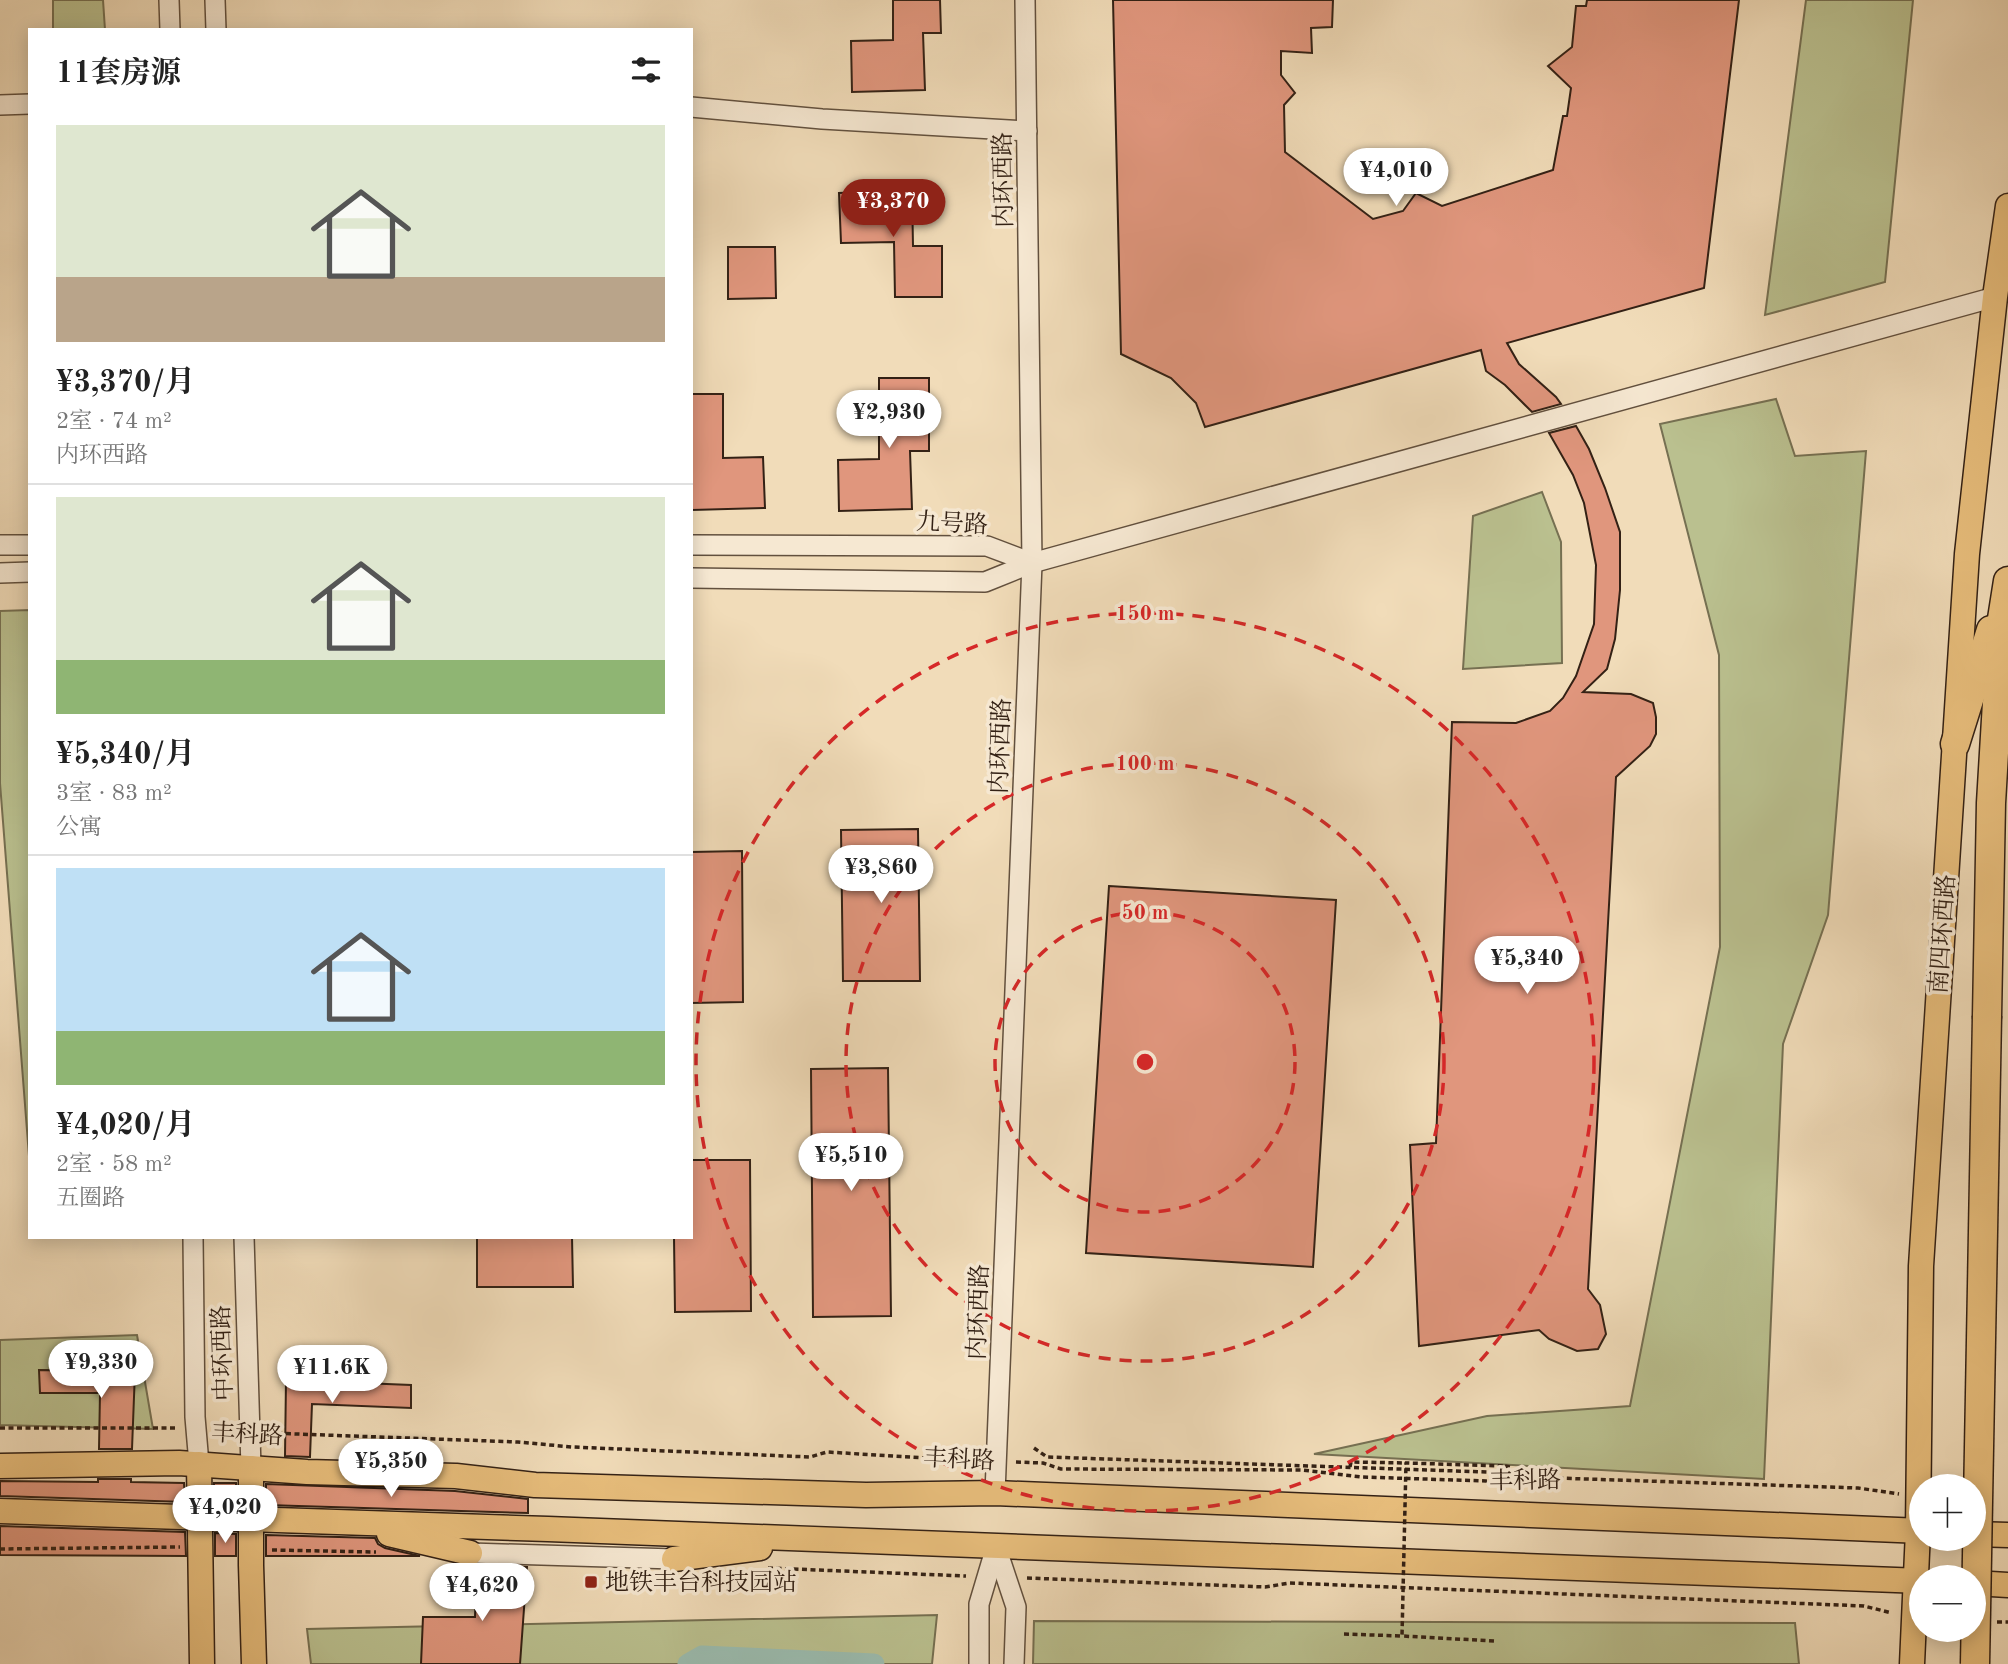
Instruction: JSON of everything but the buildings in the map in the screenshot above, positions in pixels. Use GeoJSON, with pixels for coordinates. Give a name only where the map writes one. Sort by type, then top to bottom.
{"type":"FeatureCollection","features":[{"type":"Feature","properties":{"kind":"highway"},"geometry":{"type":"LineString","coordinates":[[1955,744],[2008,579]]}},
{"type":"Feature","properties":{"kind":"highway","name":"南四环西路"},"geometry":{"type":"LineString","coordinates":[[1975,1664],[1991,803],[2002,620],[2008,579]]}},
{"type":"Feature","properties":{"kind":"main road","name":"南四环西路"},"geometry":{"type":"LineString","coordinates":[[1918,1474],[1921,1266],[1967,554],[1995,297],[2008,206]]}},
{"type":"Feature","properties":{"kind":"main road"},"geometry":{"type":"LineString","coordinates":[[0,1451],[60,1464]]}},
{"type":"Feature","properties":{"kind":"main road","name":"丰科路"},"geometry":{"type":"LineString","coordinates":[[0,1466],[199,1464],[307,1472],[456,1476],[549,1485],[866,1495],[995,1493],[1909,1531]]}},
{"type":"Feature","properties":{"kind":"main road"},"geometry":{"type":"LineString","coordinates":[[199,1464],[202,1664]]}},
{"type":"Feature","properties":{"kind":"main road"},"geometry":{"type":"LineString","coordinates":[[251,1468],[254,1664]]}},
{"type":"Feature","properties":{"kind":"main road"},"geometry":{"type":"LineString","coordinates":[[0,1511],[1909,1581]]}},
{"type":"Feature","properties":{"kind":"main road"},"geometry":{"type":"LineString","coordinates":[[359,1522],[392,1535],[470,1553]]}},
{"type":"Feature","properties":{"kind":"main road"},"geometry":{"type":"LineString","coordinates":[[1986,1534],[2008,1535]]}},
{"type":"Feature","properties":{"kind":"main road"},"geometry":{"type":"LineString","coordinates":[[674,1559],[756,1550],[784,1538]]}},
{"type":"Feature","properties":{"kind":"main road"},"geometry":{"type":"LineString","coordinates":[[1986,1584],[2008,1585]]}},
{"type":"Feature","properties":{"kind":"main road","name":"南四环西路"},"geometry":{"type":"LineString","coordinates":[[1912,1642],[1912,1664]]}},
{"type":"Feature","properties":{"kind":"street"},"geometry":{"type":"LineString","coordinates":[[169,0],[170,28]]}},
{"type":"Feature","properties":{"kind":"street"},"geometry":{"type":"LineString","coordinates":[[215,0],[216,28]]}},
{"type":"Feature","properties":{"kind":"street","name":"内环西路"},"geometry":{"type":"LineString","coordinates":[[995,1493],[1032,563],[1025,0]]}},
{"type":"Feature","properties":{"kind":"street"},"geometry":{"type":"LineString","coordinates":[[0,105],[28,104]]}},
{"type":"Feature","properties":{"kind":"street"},"geometry":{"type":"LineString","coordinates":[[693,107],[822,119],[1027,131]]}},
{"type":"Feature","properties":{"kind":"street"},"geometry":{"type":"LineString","coordinates":[[693,578],[985,582],[1032,563],[1995,297]]}},
{"type":"Feature","properties":{"kind":"street"},"geometry":{"type":"LineString","coordinates":[[0,545],[28,545]]}},
{"type":"Feature","properties":{"kind":"street","name":"九号路"},"geometry":{"type":"LineString","coordinates":[[693,545],[987,546],[1032,563]]}},
{"type":"Feature","properties":{"kind":"street"},"geometry":{"type":"LineString","coordinates":[[0,573],[28,572]]}},
{"type":"Feature","properties":{"kind":"street","name":"中环西路"},"geometry":{"type":"LineString","coordinates":[[193,1239],[196,1431],[199,1464]]}},
{"type":"Feature","properties":{"kind":"street","name":"中环西路"},"geometry":{"type":"LineString","coordinates":[[244,1239],[251,1468]]}},
{"type":"Feature","properties":{"kind":"street"},"geometry":{"type":"LineString","coordinates":[[996,1547],[997,1577],[1016,1606],[1014,1664]]}},
{"type":"Feature","properties":{"kind":"street"},"geometry":{"type":"LineString","coordinates":[[470,1553],[674,1559]]}},
{"type":"Feature","properties":{"kind":"street"},"geometry":{"type":"LineString","coordinates":[[979,1664],[979,1604],[997,1577]]}},
{"type":"Feature","properties":{"kind":"path","name":"丰科路"},"geometry":{"type":"LineString","coordinates":[[0,1428],[172,1426],[196,1431],[518,1442],[572,1447],[810,1457],[827,1452],[1043,1463],[1062,1469],[1301,1471],[1362,1477],[1486,1481],[1526,1478],[1858,1488],[1909,1496]]}},
{"type":"Feature","properties":{"kind":"path"},"geometry":{"type":"LineString","coordinates":[[1034,1448],[1047,1457],[1513,1473],[1510,1467],[1505,1466],[1351,1462],[1350,1467]]}},
{"type":"Feature","properties":{"kind":"path"},"geometry":{"type":"LineString","coordinates":[[1402,1636],[1406,1463]]}},
{"type":"Feature","properties":{"kind":"path"},"geometry":{"type":"LineString","coordinates":[[757,1568],[1265,1587],[1290,1583],[1864,1606],[1909,1617]]}},
{"type":"Feature","properties":{"kind":"path"},"geometry":{"type":"LineString","coordinates":[[1344,1634],[1494,1640]]}},
{"type":"Feature","properties":{"kind":"green space"},"geometry":{"type":"Polygon","coordinates":[[[53,0],[103,0],[105,28],[53,28],[53,0]]]}},
{"type":"Feature","properties":{"kind":"green space"},"geometry":{"type":"Polygon","coordinates":[[[1806,0],[1913,0],[1885,282],[1765,315],[1806,0]]]}},
{"type":"Feature","properties":{"kind":"green space"},"geometry":{"type":"Polygon","coordinates":[[[1776,399],[1795,456],[1866,451],[1828,915],[1783,1044],[1764,1479],[1314,1454],[1487,1416],[1630,1406],[1720,947],[1719,655],[1660,424],[1776,399]]]}},
{"type":"Feature","properties":{"kind":"green space"},"geometry":{"type":"Polygon","coordinates":[[[1542,492],[1561,542],[1562,663],[1463,669],[1473,516],[1542,492]]]}},
{"type":"Feature","properties":{"kind":"green space"},"geometry":{"type":"Polygon","coordinates":[[[28,610],[28,1143],[0,783],[0,611],[28,610]]]}},
{"type":"Feature","properties":{"kind":"green space"},"geometry":{"type":"Polygon","coordinates":[[[137,1335],[153,1429],[0,1425],[0,1340],[137,1335]]]}},
{"type":"Feature","properties":{"kind":"green space"},"geometry":{"type":"Polygon","coordinates":[[[937,1615],[932,1664],[311,1664],[307,1629],[937,1615]]]}},
{"type":"Feature","properties":{"kind":"green space"},"geometry":{"type":"Polygon","coordinates":[[[1034,1621],[1795,1623],[1799,1664],[1033,1664],[1034,1621]]]}},
{"type":"Feature","properties":{"kind":"waterway"},"geometry":{"type":"LineString","coordinates":[[688,1664],[702,1656],[874,1664]]}},
{"type":"Feature","properties":{"kind":"place","name":"地铁丰台科技园站"},"geometry":{"type":"Point","coordinates":[591,1582]}}]}
